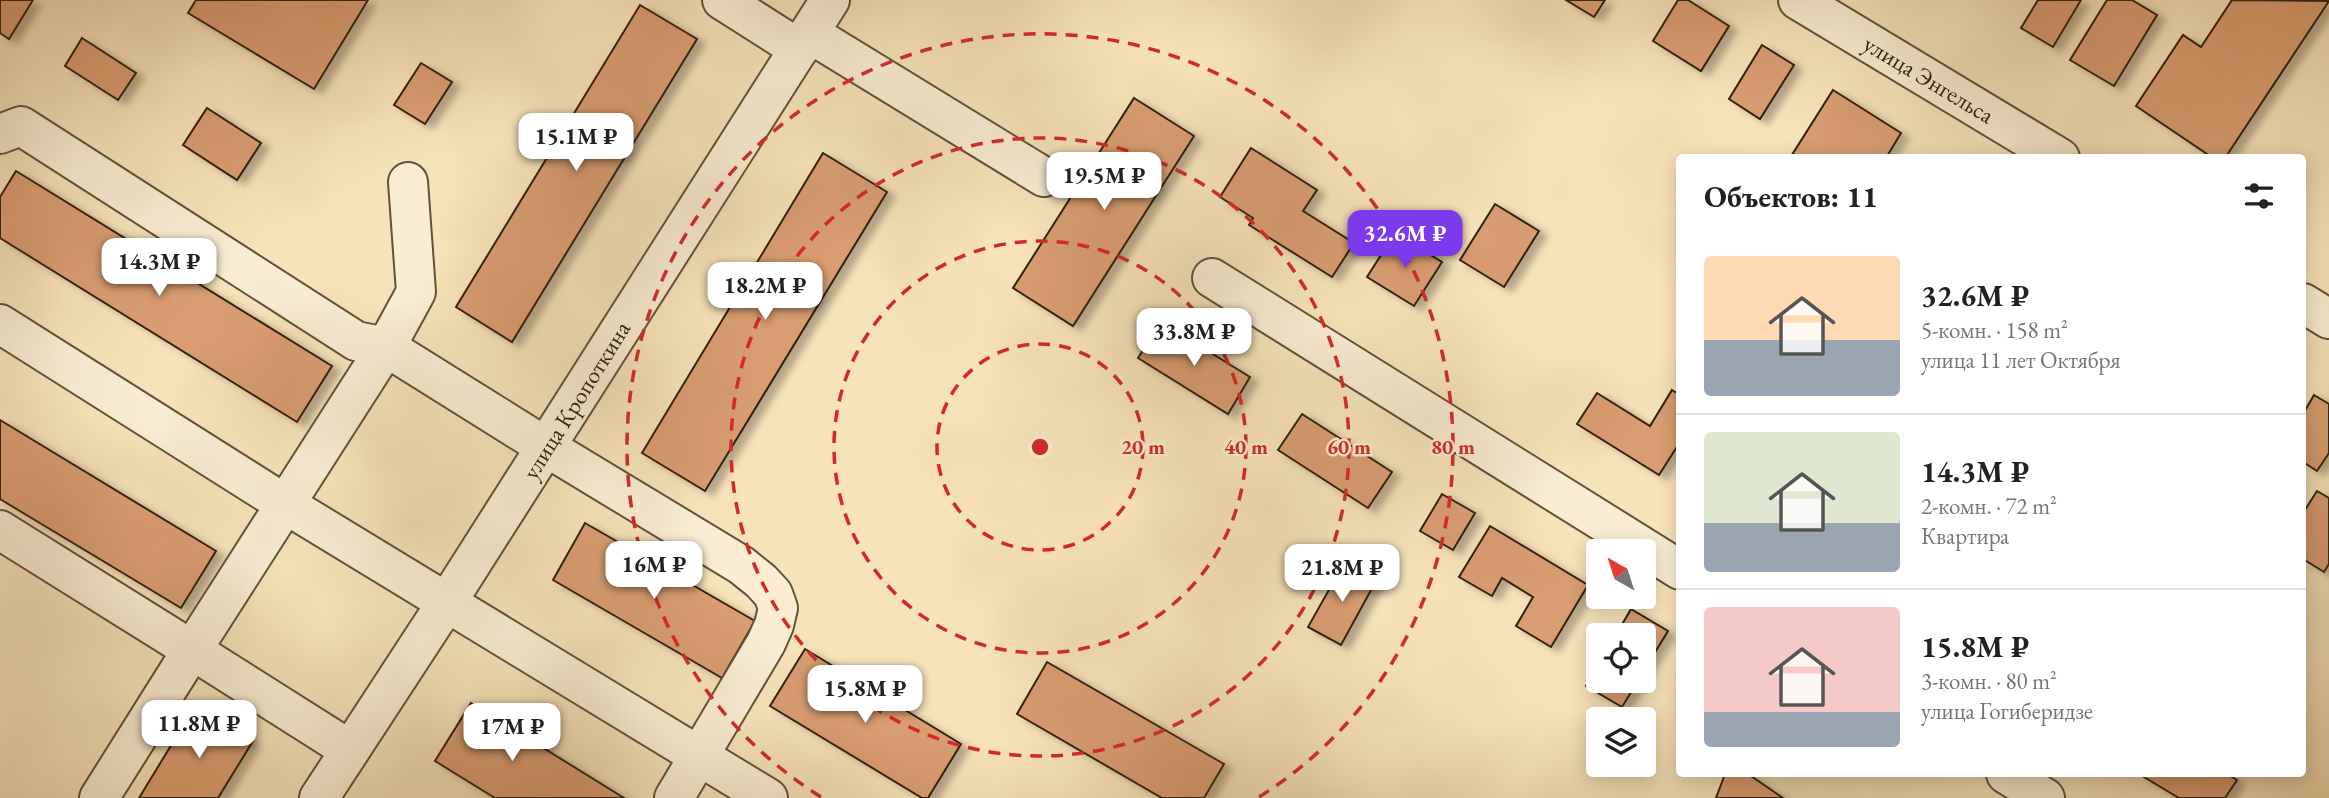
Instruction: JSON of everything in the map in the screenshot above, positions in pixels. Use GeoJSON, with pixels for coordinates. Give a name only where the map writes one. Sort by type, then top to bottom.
{"type":"FeatureCollection","features":[{"type":"Feature","properties":{"kind":"street"},"geometry":{"type":"LineString","coordinates":[[722,0],[804,41],[1044,177]]}},
{"type":"Feature","properties":{"kind":"street","name":"улица Кропоткина"},"geometry":{"type":"LineString","coordinates":[[319,798],[830,0]]}},
{"type":"Feature","properties":{"kind":"street","name":"улица Энгельса"},"geometry":{"type":"LineString","coordinates":[[1798,0],[2053,154]]}},
{"type":"Feature","properties":{"kind":"street"},"geometry":{"type":"LineString","coordinates":[[0,134],[21,126],[356,341],[386,346],[741,565],[761,581],[773,594],[778,608],[766,643],[674,798]]}},
{"type":"Feature","properties":{"kind":"street"},"geometry":{"type":"LineString","coordinates":[[99,798],[386,346],[416,292],[408,182]]}},
{"type":"Feature","properties":{"kind":"street"},"geometry":{"type":"LineString","coordinates":[[1212,278],[1676,568]]}},
{"type":"Feature","properties":{"kind":"street"},"geometry":{"type":"LineString","coordinates":[[2306,305],[2329,319]]}},
{"type":"Feature","properties":{"kind":"street"},"geometry":{"type":"LineString","coordinates":[[0,324],[285,504],[768,798]]}},
{"type":"Feature","properties":{"kind":"street"},"geometry":{"type":"LineString","coordinates":[[0,530],[350,750]]}},
{"type":"Feature","properties":{"kind":"street"},"geometry":{"type":"LineString","coordinates":[[2011,777],[2045,798]]}},
{"type":"Feature","properties":{"kind":"building"},"geometry":{"type":"Polygon","coordinates":[[[0,0],[33,0],[9,39],[0,33],[0,0]]]}},
{"type":"Feature","properties":{"kind":"building"},"geometry":{"type":"Polygon","coordinates":[[[196,0],[368,0],[314,89],[188,13],[196,0]]]}},
{"type":"Feature","properties":{"kind":"building"},"geometry":{"type":"Polygon","coordinates":[[[1566,0],[1605,0],[1594,17],[1566,0]]]}},
{"type":"Feature","properties":{"kind":"building"},"geometry":{"type":"Polygon","coordinates":[[[1678,0],[1688,0],[1729,26],[1701,71],[1653,41],[1678,0]]]}},
{"type":"Feature","properties":{"kind":"building"},"geometry":{"type":"Polygon","coordinates":[[[2038,0],[2081,0],[2053,47],[2021,28],[2038,0]]]}},
{"type":"Feature","properties":{"kind":"building"},"geometry":{"type":"Polygon","coordinates":[[[2107,0],[2132,0],[2157,15],[2114,86],[2070,60],[2107,0]]]}},
{"type":"Feature","properties":{"kind":"building"},"geometry":{"type":"Polygon","coordinates":[[[2232,0],[2329,1],[2228,154],[2207,154],[2136,106],[2183,35],[2201,47],[2232,0]]]}},
{"type":"Feature","properties":{"kind":"building"},"geometry":{"type":"Polygon","coordinates":[[[640,5],[697,39],[512,342],[456,307],[640,5]]]}},
{"type":"Feature","properties":{"kind":"building"},"geometry":{"type":"Polygon","coordinates":[[[82,38],[136,73],[118,100],[65,66],[82,38]]]}},
{"type":"Feature","properties":{"kind":"building"},"geometry":{"type":"Polygon","coordinates":[[[1762,45],[1794,65],[1760,119],[1729,99],[1762,45]]]}},
{"type":"Feature","properties":{"kind":"building"},"geometry":{"type":"Polygon","coordinates":[[[421,63],[452,82],[425,124],[394,105],[421,63]]]}},
{"type":"Feature","properties":{"kind":"building"},"geometry":{"type":"Polygon","coordinates":[[[1833,90],[1901,133],[1888,154],[1793,154],[1833,90]]]}},
{"type":"Feature","properties":{"kind":"building"},"geometry":{"type":"Polygon","coordinates":[[[1134,98],[1194,136],[1073,326],[1013,288],[1134,98]]]}},
{"type":"Feature","properties":{"kind":"building"},"geometry":{"type":"Polygon","coordinates":[[[207,108],[261,143],[237,180],[183,145],[207,108]]]}},
{"type":"Feature","properties":{"kind":"building"},"geometry":{"type":"Polygon","coordinates":[[[1251,148],[1317,190],[1303,211],[1354,243],[1332,277],[1249,225],[1253,218],[1220,197],[1251,148]]]}},
{"type":"Feature","properties":{"kind":"building"},"geometry":{"type":"Polygon","coordinates":[[[823,153],[887,192],[705,491],[642,453],[823,153]]]}},
{"type":"Feature","properties":{"kind":"building"},"geometry":{"type":"Polygon","coordinates":[[[16,171],[332,366],[297,422],[0,238],[0,197],[16,171]]]}},
{"type":"Feature","properties":{"kind":"building"},"geometry":{"type":"Polygon","coordinates":[[[1495,204],[1539,231],[1504,287],[1460,260],[1495,204]]]}},
{"type":"Feature","properties":{"kind":"building"},"geometry":{"type":"Polygon","coordinates":[[[1395,233],[1442,262],[1414,306],[1367,277],[1395,233]]]}},
{"type":"Feature","properties":{"kind":"building"},"geometry":{"type":"Polygon","coordinates":[[[1161,322],[1250,377],[1228,414],[1138,358],[1161,322]]]}},
{"type":"Feature","properties":{"kind":"building"},"geometry":{"type":"Polygon","coordinates":[[[1672,390],[1676,392],[1676,448],[1659,475],[1577,424],[1597,393],[1650,426],[1672,390]]]}},
{"type":"Feature","properties":{"kind":"building"},"geometry":{"type":"Polygon","coordinates":[[[2314,395],[2329,404],[2329,453],[2317,471],[2306,464],[2306,409],[2314,395]]]}},
{"type":"Feature","properties":{"kind":"building"},"geometry":{"type":"Polygon","coordinates":[[[1302,414],[1392,472],[1368,508],[1278,450],[1302,414]]]}},
{"type":"Feature","properties":{"kind":"building"},"geometry":{"type":"Polygon","coordinates":[[[0,420],[216,551],[181,608],[0,499],[0,420]]]}},
{"type":"Feature","properties":{"kind":"building"},"geometry":{"type":"Polygon","coordinates":[[[2317,491],[2329,498],[2329,564],[2324,572],[2306,561],[2306,508],[2317,491]]]}},
{"type":"Feature","properties":{"kind":"building"},"geometry":{"type":"Polygon","coordinates":[[[1442,494],[1475,513],[1453,550],[1420,531],[1442,494]]]}},
{"type":"Feature","properties":{"kind":"building"},"geometry":{"type":"Polygon","coordinates":[[[585,523],[755,621],[722,678],[553,580],[585,523]]]}},
{"type":"Feature","properties":{"kind":"building"},"geometry":{"type":"Polygon","coordinates":[[[1490,526],[1586,584],[1586,588],[1551,647],[1516,626],[1533,597],[1502,578],[1492,596],[1459,577],[1490,526]]]}},
{"type":"Feature","properties":{"kind":"building"},"geometry":{"type":"Polygon","coordinates":[[[1344,563],[1376,581],[1341,645],[1308,627],[1344,563]]]}},
{"type":"Feature","properties":{"kind":"building"},"geometry":{"type":"Polygon","coordinates":[[[1631,609],[1655,623],[1623,623],[1631,609]]]}},
{"type":"Feature","properties":{"kind":"building"},"geometry":{"type":"Polygon","coordinates":[[[1656,624],[1668,631],[1656,651],[1656,624]]]}},
{"type":"Feature","properties":{"kind":"building"},"geometry":{"type":"Polygon","coordinates":[[[805,649],[961,744],[928,798],[922,798],[770,706],[805,649]]]}},
{"type":"Feature","properties":{"kind":"building"},"geometry":{"type":"Polygon","coordinates":[[[1047,662],[1224,764],[1204,798],[1162,798],[1017,714],[1047,662]]]}},
{"type":"Feature","properties":{"kind":"building"},"geometry":{"type":"Polygon","coordinates":[[[1598,693],[1631,693],[1622,707],[1598,693]]]}},
{"type":"Feature","properties":{"kind":"building"},"geometry":{"type":"Polygon","coordinates":[[[471,703],[624,798],[495,798],[435,761],[471,703]]]}},
{"type":"Feature","properties":{"kind":"building"},"geometry":{"type":"Polygon","coordinates":[[[195,706],[253,741],[218,798],[139,798],[195,706]]]}},
{"type":"Feature","properties":{"kind":"building"},"geometry":{"type":"Polygon","coordinates":[[[1724,777],[1752,777],[1783,798],[1716,798],[1724,777]]]}},
{"type":"Feature","properties":{"kind":"building"},"geometry":{"type":"Polygon","coordinates":[[[2144,777],[2232,777],[2237,780],[2225,798],[2179,798],[2144,777]]]}}]}
